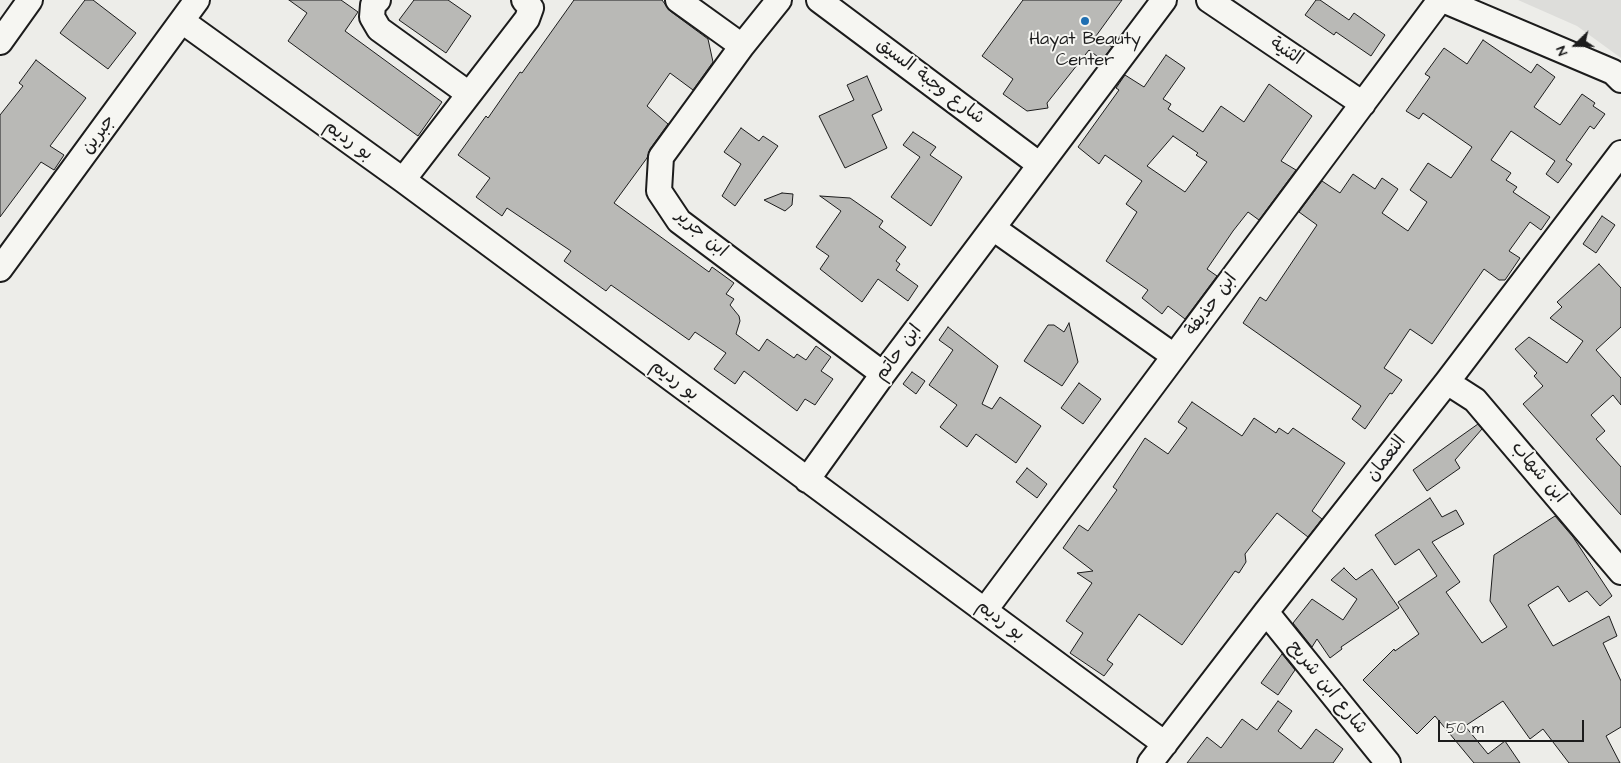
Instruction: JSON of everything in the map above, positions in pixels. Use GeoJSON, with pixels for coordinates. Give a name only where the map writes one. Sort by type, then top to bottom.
{"type":"FeatureCollection","features":[{"type":"Feature","properties":{"kind":"street"},"geometry":{"type":"LineString","coordinates":[[0,42],[30,0]]}},
{"type":"Feature","properties":{"kind":"street","name":"جبرين"},"geometry":{"type":"LineString","coordinates":[[0,269],[197,0]]}},
{"type":"Feature","properties":{"kind":"street"},"geometry":{"type":"LineString","coordinates":[[378,0],[374,5],[372,17],[379,29],[469,94]]}},
{"type":"Feature","properties":{"kind":"street"},"geometry":{"type":"LineString","coordinates":[[403,180],[527,19],[531,8],[524,0]]}},
{"type":"Feature","properties":{"kind":"street"},"geometry":{"type":"LineString","coordinates":[[678,0],[742,46]]}},
{"type":"Feature","properties":{"kind":"street","name":"ابن جرير"},"geometry":{"type":"LineString","coordinates":[[779,0],[742,46],[662,157],[659,191],[679,220],[883,374]]}},
{"type":"Feature","properties":{"kind":"street","name":"شارع وجبة السيق"},"geometry":{"type":"LineString","coordinates":[[819,0],[1040,165]]}},
{"type":"Feature","properties":{"kind":"street","name":"ابن حاتم"},"geometry":{"type":"LineString","coordinates":[[807,480],[883,374],[1164,0]]}},
{"type":"Feature","properties":{"kind":"street","name":"الثنية"},"geometry":{"type":"LineString","coordinates":[[1209,0],[1363,104]]}},
{"type":"Feature","properties":{"kind":"street"},"geometry":{"type":"LineString","coordinates":[[1441,0],[1605,68],[1613,72],[1621,80]]}},
{"type":"Feature","properties":{"kind":"street","name":"ابن حذيفة"},"geometry":{"type":"LineString","coordinates":[[985,610],[1441,0]]}},
{"type":"Feature","properties":{"kind":"street","name":"بو رديم"},"geometry":{"type":"LineString","coordinates":[[182,21],[403,180],[1165,744]]}},
{"type":"Feature","properties":{"kind":"street","name":"النعمان"},"geometry":{"type":"LineString","coordinates":[[1150,763],[1447,382],[1621,153]]}},
{"type":"Feature","properties":{"kind":"street"},"geometry":{"type":"LineString","coordinates":[[993,228],[1174,356]]}},
{"type":"Feature","properties":{"kind":"street","name":"ابن شهاب"},"geometry":{"type":"LineString","coordinates":[[1447,382],[1480,406],[1621,572]]}},
{"type":"Feature","properties":{"kind":"street","name":"شارع ابن شريح"},"geometry":{"type":"LineString","coordinates":[[1266,612],[1388,763]]}},
{"type":"Feature","properties":{"kind":"shaded area"},"geometry":{"type":"Polygon","coordinates":[[[1518,0],[1621,0],[1621,58],[1577,26],[1518,0]]]}},
{"type":"Feature","properties":{"kind":"building"},"geometry":{"type":"Polygon","coordinates":[[[85,0],[93,0],[136,33],[108,69],[60,33],[85,0]]]}},
{"type":"Feature","properties":{"kind":"building"},"geometry":{"type":"Polygon","coordinates":[[[289,0],[341,0],[358,12],[345,31],[442,102],[418,136],[288,41],[307,13],[289,0]]]}},
{"type":"Feature","properties":{"kind":"building"},"geometry":{"type":"Polygon","coordinates":[[[414,0],[448,0],[471,16],[446,53],[399,20],[414,0]]]}},
{"type":"Feature","properties":{"kind":"building"},"geometry":{"type":"Polygon","coordinates":[[[574,0],[662,0],[670,11],[708,39],[713,62],[693,90],[670,73],[647,106],[668,124],[650,149],[647,158],[614,203],[709,272],[712,267],[734,283],[726,294],[734,299],[730,305],[739,316],[740,321],[736,334],[759,351],[767,339],[794,358],[797,354],[806,360],[816,346],[831,357],[821,371],[833,379],[815,405],[805,399],[797,411],[744,371],[735,384],[714,369],[726,353],[695,332],[689,340],[611,285],[606,291],[564,261],[571,251],[507,208],[502,216],[476,197],[490,178],[458,155],[486,116],[488,118],[520,72],[522,73],[574,0]]]}},
{"type":"Feature","properties":{"kind":"building"},"geometry":{"type":"Polygon","coordinates":[[[1023,0],[1122,0],[1096,36],[1112,47],[1102,60],[1089,50],[1047,103],[1048,108],[1027,111],[1003,94],[1013,79],[982,56],[1023,0]]]}},
{"type":"Feature","properties":{"kind":"building"},"geometry":{"type":"Polygon","coordinates":[[[1316,0],[1320,0],[1349,20],[1354,13],[1385,35],[1371,56],[1336,32],[1334,35],[1305,15],[1316,0]]]}},
{"type":"Feature","properties":{"kind":"building"},"geometry":{"type":"Polygon","coordinates":[[[1483,40],[1531,73],[1537,64],[1555,77],[1534,107],[1560,125],[1582,94],[1595,103],[1593,106],[1605,114],[1594,129],[1590,126],[1566,160],[1572,164],[1558,183],[1546,174],[1555,161],[1511,131],[1491,160],[1511,173],[1506,180],[1517,187],[1513,192],[1550,217],[1541,230],[1530,222],[1509,251],[1520,258],[1505,280],[1499,280],[1484,269],[1432,344],[1410,329],[1384,368],[1402,380],[1392,394],[1390,393],[1365,429],[1352,419],[1361,406],[1243,323],[1260,297],[1266,301],[1317,225],[1299,212],[1322,181],[1340,193],[1353,174],[1375,189],[1382,178],[1398,189],[1382,213],[1408,231],[1427,202],[1410,190],[1428,163],[1451,178],[1472,147],[1423,113],[1419,119],[1406,111],[1430,77],[1425,74],[1444,48],[1467,64],[1483,40]]]}},
{"type":"Feature","properties":{"kind":"building"},"geometry":{"type":"Polygon","coordinates":[[[1166,55],[1185,68],[1163,99],[1171,104],[1168,109],[1203,132],[1221,106],[1244,122],[1269,84],[1312,116],[1281,161],[1296,170],[1259,220],[1248,212],[1233,231],[1207,269],[1217,276],[1185,319],[1168,306],[1162,314],[1142,298],[1148,290],[1106,261],[1137,212],[1126,204],[1142,181],[1105,155],[1099,164],[1078,147],[1119,90],[1116,88],[1125,75],[1144,87],[1166,55]],[[1173,136],[1147,166],[1185,192],[1207,162],[1196,155],[1198,153],[1173,136]]]}},
{"type":"Feature","properties":{"kind":"building"},"geometry":{"type":"Polygon","coordinates":[[[36,60],[86,98],[50,146],[64,155],[54,170],[41,162],[0,217],[0,115],[23,86],[19,83],[36,60]]]}},
{"type":"Feature","properties":{"kind":"building"},"geometry":{"type":"Polygon","coordinates":[[[867,76],[882,110],[872,115],[887,148],[845,168],[819,116],[854,100],[847,85],[867,76]]]}},
{"type":"Feature","properties":{"kind":"building"},"geometry":{"type":"Polygon","coordinates":[[[741,128],[759,141],[763,136],[778,146],[735,206],[722,196],[741,164],[724,152],[741,128]]]}},
{"type":"Feature","properties":{"kind":"building"},"geometry":{"type":"Polygon","coordinates":[[[913,132],[936,147],[930,155],[962,177],[931,226],[891,197],[920,157],[903,145],[913,132]]]}},
{"type":"Feature","properties":{"kind":"building"},"geometry":{"type":"Polygon","coordinates":[[[782,193],[793,194],[792,205],[785,211],[764,200],[782,193]]]}},
{"type":"Feature","properties":{"kind":"building"},"geometry":{"type":"Polygon","coordinates":[[[820,196],[850,198],[883,221],[879,227],[906,247],[896,261],[900,264],[896,270],[918,286],[908,301],[878,279],[862,302],[820,269],[829,256],[816,247],[841,211],[820,196]]]}},
{"type":"Feature","properties":{"kind":"building"},"geometry":{"type":"Polygon","coordinates":[[[1602,216],[1615,225],[1596,253],[1583,244],[1602,216]]]}},
{"type":"Feature","properties":{"kind":"building"},"geometry":{"type":"Polygon","coordinates":[[[1599,264],[1621,288],[1621,327],[1596,350],[1621,378],[1621,405],[1613,395],[1591,415],[1605,431],[1596,439],[1621,467],[1621,515],[1523,404],[1543,386],[1534,376],[1537,373],[1515,349],[1529,337],[1567,363],[1583,341],[1550,318],[1562,307],[1557,302],[1599,264]]]}},
{"type":"Feature","properties":{"kind":"building"},"geometry":{"type":"Polygon","coordinates":[[[1069,323],[1078,362],[1062,386],[1024,361],[1048,325],[1054,325],[1064,332],[1069,323]]]}},
{"type":"Feature","properties":{"kind":"building"},"geometry":{"type":"Polygon","coordinates":[[[948,327],[998,366],[982,404],[992,409],[1000,397],[1041,426],[1016,463],[976,434],[967,447],[940,427],[957,405],[929,385],[953,350],[939,340],[948,327]]]}},
{"type":"Feature","properties":{"kind":"building"},"geometry":{"type":"Polygon","coordinates":[[[912,372],[925,381],[916,394],[903,384],[912,372]]]}},
{"type":"Feature","properties":{"kind":"building"},"geometry":{"type":"Polygon","coordinates":[[[1079,383],[1101,399],[1083,424],[1061,408],[1079,383]]]}},
{"type":"Feature","properties":{"kind":"building"},"geometry":{"type":"Polygon","coordinates":[[[1192,402],[1242,436],[1254,418],[1276,433],[1279,428],[1288,434],[1293,428],[1345,463],[1312,511],[1322,519],[1308,537],[1277,513],[1245,554],[1246,562],[1239,573],[1235,571],[1182,645],[1139,614],[1107,660],[1113,664],[1104,676],[1070,653],[1083,633],[1066,621],[1092,583],[1077,573],[1093,571],[1063,548],[1079,525],[1088,531],[1117,490],[1113,487],[1145,438],[1168,454],[1187,428],[1178,422],[1192,402]]]}},
{"type":"Feature","properties":{"kind":"building"},"geometry":{"type":"Polygon","coordinates":[[[1478,424],[1482,429],[1455,460],[1460,468],[1427,491],[1413,470],[1478,424]]]}},
{"type":"Feature","properties":{"kind":"building"},"geometry":{"type":"Polygon","coordinates":[[[1027,468],[1047,484],[1037,498],[1016,482],[1027,468]]]}},
{"type":"Feature","properties":{"kind":"building"},"geometry":{"type":"Polygon","coordinates":[[[1430,498],[1442,517],[1456,510],[1464,524],[1432,542],[1460,582],[1446,592],[1482,643],[1507,627],[1490,601],[1494,555],[1555,516],[1573,537],[1612,596],[1600,606],[1587,591],[1569,602],[1558,586],[1528,605],[1553,646],[1609,616],[1617,636],[1603,643],[1621,681],[1621,727],[1606,736],[1620,763],[1569,763],[1543,729],[1530,739],[1503,701],[1465,726],[1488,754],[1505,741],[1520,763],[1474,763],[1435,716],[1417,734],[1363,680],[1394,649],[1395,651],[1419,634],[1398,602],[1437,576],[1419,549],[1395,565],[1375,535],[1430,498]]]}},
{"type":"Feature","properties":{"kind":"building"},"geometry":{"type":"Polygon","coordinates":[[[1344,568],[1356,580],[1372,569],[1399,608],[1341,647],[1342,649],[1330,658],[1317,639],[1312,647],[1293,623],[1312,599],[1343,620],[1357,599],[1331,580],[1344,568]]]}},
{"type":"Feature","properties":{"kind":"building"},"geometry":{"type":"Polygon","coordinates":[[[1282,654],[1295,670],[1278,695],[1261,683],[1282,654]]]}},
{"type":"Feature","properties":{"kind":"building"},"geometry":{"type":"Polygon","coordinates":[[[1278,701],[1292,711],[1278,731],[1301,749],[1316,729],[1343,749],[1333,763],[1187,763],[1207,737],[1221,748],[1242,719],[1257,730],[1278,701]]]}},
{"type":"Feature","properties":{"kind":"place","name":"Hayat Beauty Center"},"geometry":{"type":"Point","coordinates":[1085,21]}}]}
